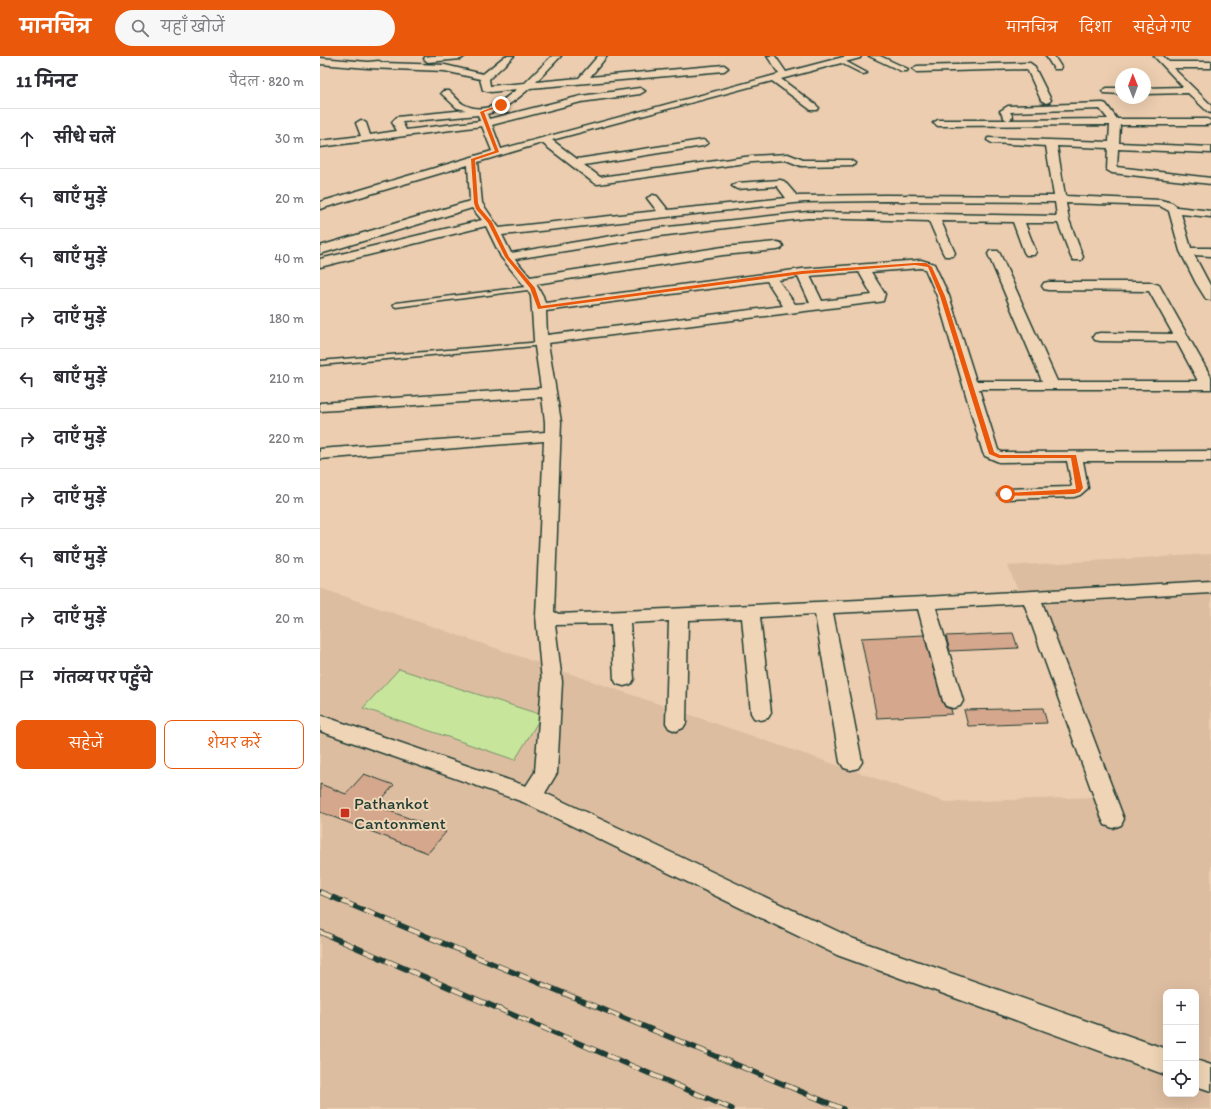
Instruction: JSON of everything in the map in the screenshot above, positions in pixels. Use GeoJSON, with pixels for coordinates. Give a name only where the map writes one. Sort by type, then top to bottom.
{"type":"FeatureCollection","features":[{"type":"Feature","properties":{"kind":"street"},"geometry":{"type":"LineString","coordinates":[[368,65],[461,56]]}},
{"type":"Feature","properties":{"kind":"street"},"geometry":{"type":"LineString","coordinates":[[484,78],[510,56]]}},
{"type":"Feature","properties":{"kind":"street"},"geometry":{"type":"LineString","coordinates":[[403,134],[398,122],[400,119],[482,112],[497,108],[506,103],[526,87],[557,56]]}},
{"type":"Feature","properties":{"kind":"street"},"geometry":{"type":"LineString","coordinates":[[582,81],[603,56]]}},
{"type":"Feature","properties":{"kind":"street"},"geometry":{"type":"LineString","coordinates":[[721,56],[727,79]]}},
{"type":"Feature","properties":{"kind":"street"},"geometry":{"type":"LineString","coordinates":[[771,56],[784,75]]}},
{"type":"Feature","properties":{"kind":"street"},"geometry":{"type":"LineString","coordinates":[[873,56],[904,69]]}},
{"type":"Feature","properties":{"kind":"street"},"geometry":{"type":"LineString","coordinates":[[977,56],[977,67]]}},
{"type":"Feature","properties":{"kind":"street"},"geometry":{"type":"LineString","coordinates":[[1050,56],[1058,67]]}},
{"type":"Feature","properties":{"kind":"street"},"geometry":{"type":"LineString","coordinates":[[1158,56],[1166,64],[1211,66]]}},
{"type":"Feature","properties":{"kind":"street"},"geometry":{"type":"LineString","coordinates":[[484,78],[487,89],[526,87],[582,81],[675,68],[727,79],[774,78],[850,58]]}},
{"type":"Feature","properties":{"kind":"street"},"geometry":{"type":"LineString","coordinates":[[930,58],[943,63]]}},
{"type":"Feature","properties":{"kind":"street"},"geometry":{"type":"LineString","coordinates":[[322,59],[368,65],[445,68],[484,78]]}},
{"type":"Feature","properties":{"kind":"street"},"geometry":{"type":"LineString","coordinates":[[1172,65],[1168,68],[1211,110]]}},
{"type":"Feature","properties":{"kind":"street"},"geometry":{"type":"LineString","coordinates":[[917,69],[1030,66],[1046,100]]}},
{"type":"Feature","properties":{"kind":"street"},"geometry":{"type":"LineString","coordinates":[[774,78],[814,108]]}},
{"type":"Feature","properties":{"kind":"street"},"geometry":{"type":"LineString","coordinates":[[320,206],[497,152],[646,113],[727,79]]}},
{"type":"Feature","properties":{"kind":"street"},"geometry":{"type":"LineString","coordinates":[[1151,91],[1191,90]]}},
{"type":"Feature","properties":{"kind":"street"},"geometry":{"type":"LineString","coordinates":[[320,144],[486,123],[581,100],[640,91]]}},
{"type":"Feature","properties":{"kind":"street"},"geometry":{"type":"LineString","coordinates":[[1107,91],[1115,91]]}},
{"type":"Feature","properties":{"kind":"street"},"geometry":{"type":"LineString","coordinates":[[446,93],[460,106],[482,112]]}},
{"type":"Feature","properties":{"kind":"street"},"geometry":{"type":"LineString","coordinates":[[1008,116],[1005,111],[1008,109],[1104,106],[1115,123],[1112,168],[1115,171],[1211,181]]}},
{"type":"Feature","properties":{"kind":"street"},"geometry":{"type":"LineString","coordinates":[[482,112],[497,152]]}},
{"type":"Feature","properties":{"kind":"street"},"geometry":{"type":"LineString","coordinates":[[938,123],[1207,122]]}},
{"type":"Feature","properties":{"kind":"street"},"geometry":{"type":"LineString","coordinates":[[361,123],[367,139]]}},
{"type":"Feature","properties":{"kind":"street"},"geometry":{"type":"LineString","coordinates":[[544,139],[595,179],[602,181],[752,159],[788,157],[801,163],[850,163]]}},
{"type":"Feature","properties":{"kind":"street"},"geometry":{"type":"LineString","coordinates":[[992,140],[1211,150]]}},
{"type":"Feature","properties":{"kind":"street"},"geometry":{"type":"LineString","coordinates":[[1051,142],[1063,220],[1077,257]]}},
{"type":"Feature","properties":{"kind":"street"},"geometry":{"type":"LineString","coordinates":[[574,163],[703,144]]}},
{"type":"Feature","properties":{"kind":"street"},"geometry":{"type":"LineString","coordinates":[[473,159],[476,203],[478,208],[492,227],[507,257],[530,284],[539,308],[541,342],[553,422],[545,616],[552,682],[546,773],[531,796]]}},
{"type":"Feature","properties":{"kind":"street"},"geometry":{"type":"LineString","coordinates":[[737,186],[780,183],[794,200]]}},
{"type":"Feature","properties":{"kind":"street"},"geometry":{"type":"LineString","coordinates":[[654,198],[664,213]]}},
{"type":"Feature","properties":{"kind":"street"},"geometry":{"type":"LineString","coordinates":[[320,263],[492,227],[664,213],[794,200],[885,198],[1059,199],[1168,204],[1174,210],[1186,251],[1202,283],[1211,296]]}},
{"type":"Feature","properties":{"kind":"street"},"geometry":{"type":"LineString","coordinates":[[320,250],[476,203]]}},
{"type":"Feature","properties":{"kind":"street"},"geometry":{"type":"LineString","coordinates":[[1174,210],[1211,214]]}},
{"type":"Feature","properties":{"kind":"street"},"geometry":{"type":"LineString","coordinates":[[507,257],[660,232],[808,215],[1063,220]]}},
{"type":"Feature","properties":{"kind":"street"},"geometry":{"type":"LineString","coordinates":[[934,218],[949,253]]}},
{"type":"Feature","properties":{"kind":"street"},"geometry":{"type":"LineString","coordinates":[[1018,219],[1030,252]]}},
{"type":"Feature","properties":{"kind":"street"},"geometry":{"type":"LineString","coordinates":[[530,284],[723,251],[777,246]]}},
{"type":"Feature","properties":{"kind":"street"},"geometry":{"type":"LineString","coordinates":[[1186,251],[1211,252]]}},
{"type":"Feature","properties":{"kind":"street"},"geometry":{"type":"LineString","coordinates":[[994,254],[1052,386]]}},
{"type":"Feature","properties":{"kind":"street"},"geometry":{"type":"LineString","coordinates":[[539,308],[802,273],[921,264],[930,267],[943,296],[991,453],[999,457],[1211,456]]}},
{"type":"Feature","properties":{"kind":"street"},"geometry":{"type":"LineString","coordinates":[[541,342],[791,308],[878,298],[879,294],[862,268]]}},
{"type":"Feature","properties":{"kind":"street"},"geometry":{"type":"LineString","coordinates":[[802,273],[818,305]]}},
{"type":"Feature","properties":{"kind":"street"},"geometry":{"type":"LineString","coordinates":[[770,277],[791,308]]}},
{"type":"Feature","properties":{"kind":"street"},"geometry":{"type":"LineString","coordinates":[[970,385],[1210,385],[1155,288],[1048,286]]}},
{"type":"Feature","properties":{"kind":"street"},"geometry":{"type":"LineString","coordinates":[[1100,337],[1183,338]]}},
{"type":"Feature","properties":{"kind":"street"},"geometry":{"type":"LineString","coordinates":[[320,407],[548,392]]}},
{"type":"Feature","properties":{"kind":"street"},"geometry":{"type":"LineString","coordinates":[[320,454],[552,436]]}},
{"type":"Feature","properties":{"kind":"street"},"geometry":{"type":"LineString","coordinates":[[1006,494],[1074,492],[1078,490],[1080,488],[1074,456]]}},
{"type":"Feature","properties":{"kind":"street"},"geometry":{"type":"LineString","coordinates":[[545,616],[560,620],[1032,598],[1211,587]]}},
{"type":"Feature","properties":{"kind":"street"},"geometry":{"type":"LineString","coordinates":[[1032,598],[1113,819]]}},
{"type":"Feature","properties":{"kind":"street"},"geometry":{"type":"LineString","coordinates":[[925,603],[953,701]]}},
{"type":"Feature","properties":{"kind":"street"},"geometry":{"type":"LineString","coordinates":[[823,608],[851,762]]}},
{"type":"Feature","properties":{"kind":"street"},"geometry":{"type":"LineString","coordinates":[[750,610],[761,713]]}},
{"type":"Feature","properties":{"kind":"street"},"geometry":{"type":"LineString","coordinates":[[676,723],[679,614]]}},
{"type":"Feature","properties":{"kind":"street"},"geometry":{"type":"LineString","coordinates":[[620,617],[624,679]]}},
{"type":"Feature","properties":{"kind":"street"},"geometry":{"type":"LineString","coordinates":[[320,723],[531,796],[846,948],[1163,1061]]}},
{"type":"Feature","properties":{"kind":"street"},"geometry":{"type":"LineString","coordinates":[[1199,1074],[1211,1078]]}},
{"type":"Feature","properties":{"kind":"lane"},"geometry":{"type":"LineString","coordinates":[[850,58],[865,73]]}},
{"type":"Feature","properties":{"kind":"lane"},"geometry":{"type":"LineString","coordinates":[[396,305],[530,284]]}},
{"type":"Feature","properties":{"kind":"lane"},"geometry":{"type":"LineString","coordinates":[[320,363],[541,342]]}},
{"type":"Feature","properties":{"kind":"shaded area"},"geometry":{"type":"Polygon","coordinates":[[[1211,554],[1211,1109],[320,1109],[320,588],[945,802],[1099,797],[1008,566],[1211,554]]]}},
{"type":"Feature","properties":{"kind":"green space"},"geometry":{"type":"Polygon","coordinates":[[[399,669],[542,715],[515,760],[363,708],[399,669]]]}},
{"type":"Feature","properties":{"kind":"building"},"geometry":{"type":"Polygon","coordinates":[[[1013,633],[1018,648],[950,651],[946,636],[1013,633]]]}},
{"type":"Feature","properties":{"kind":"building"},"geometry":{"type":"Polygon","coordinates":[[[924,635],[942,701],[945,707],[951,709],[952,714],[877,718],[861,638],[924,635]]]}},
{"type":"Feature","properties":{"kind":"building"},"geometry":{"type":"Polygon","coordinates":[[[1043,708],[1047,723],[968,726],[964,710],[1043,708]]]}},
{"type":"Feature","properties":{"kind":"building"},"geometry":{"type":"Polygon","coordinates":[[[364,774],[394,785],[376,806],[446,832],[428,853],[320,812],[320,784],[346,794],[364,774]]]}},
{"type":"Feature","properties":{"kind":"railway"},"geometry":{"type":"LineString","coordinates":[[320,892],[843,1109]]}},
{"type":"Feature","properties":{"kind":"railway"},"geometry":{"type":"LineString","coordinates":[[320,932],[732,1109]]}},
{"type":"Feature","properties":{"kind":"place","name":"Pathankot Cantonment"},"geometry":{"type":"Point","coordinates":[345,813]}},
{"type":"Feature","properties":{"kind":"route"},"geometry":{"type":"LineString","coordinates":[[501,105],[497,108],[482,112],[497,152],[473,159],[476,203],[478,208],[490,222],[507,257],[533,288],[537,296],[539,308],[802,273],[915,264],[926,265],[930,267],[943,296],[991,453],[999,457],[1074,456],[1080,488],[1078,490],[1074,492],[1006,494]]}}]}
